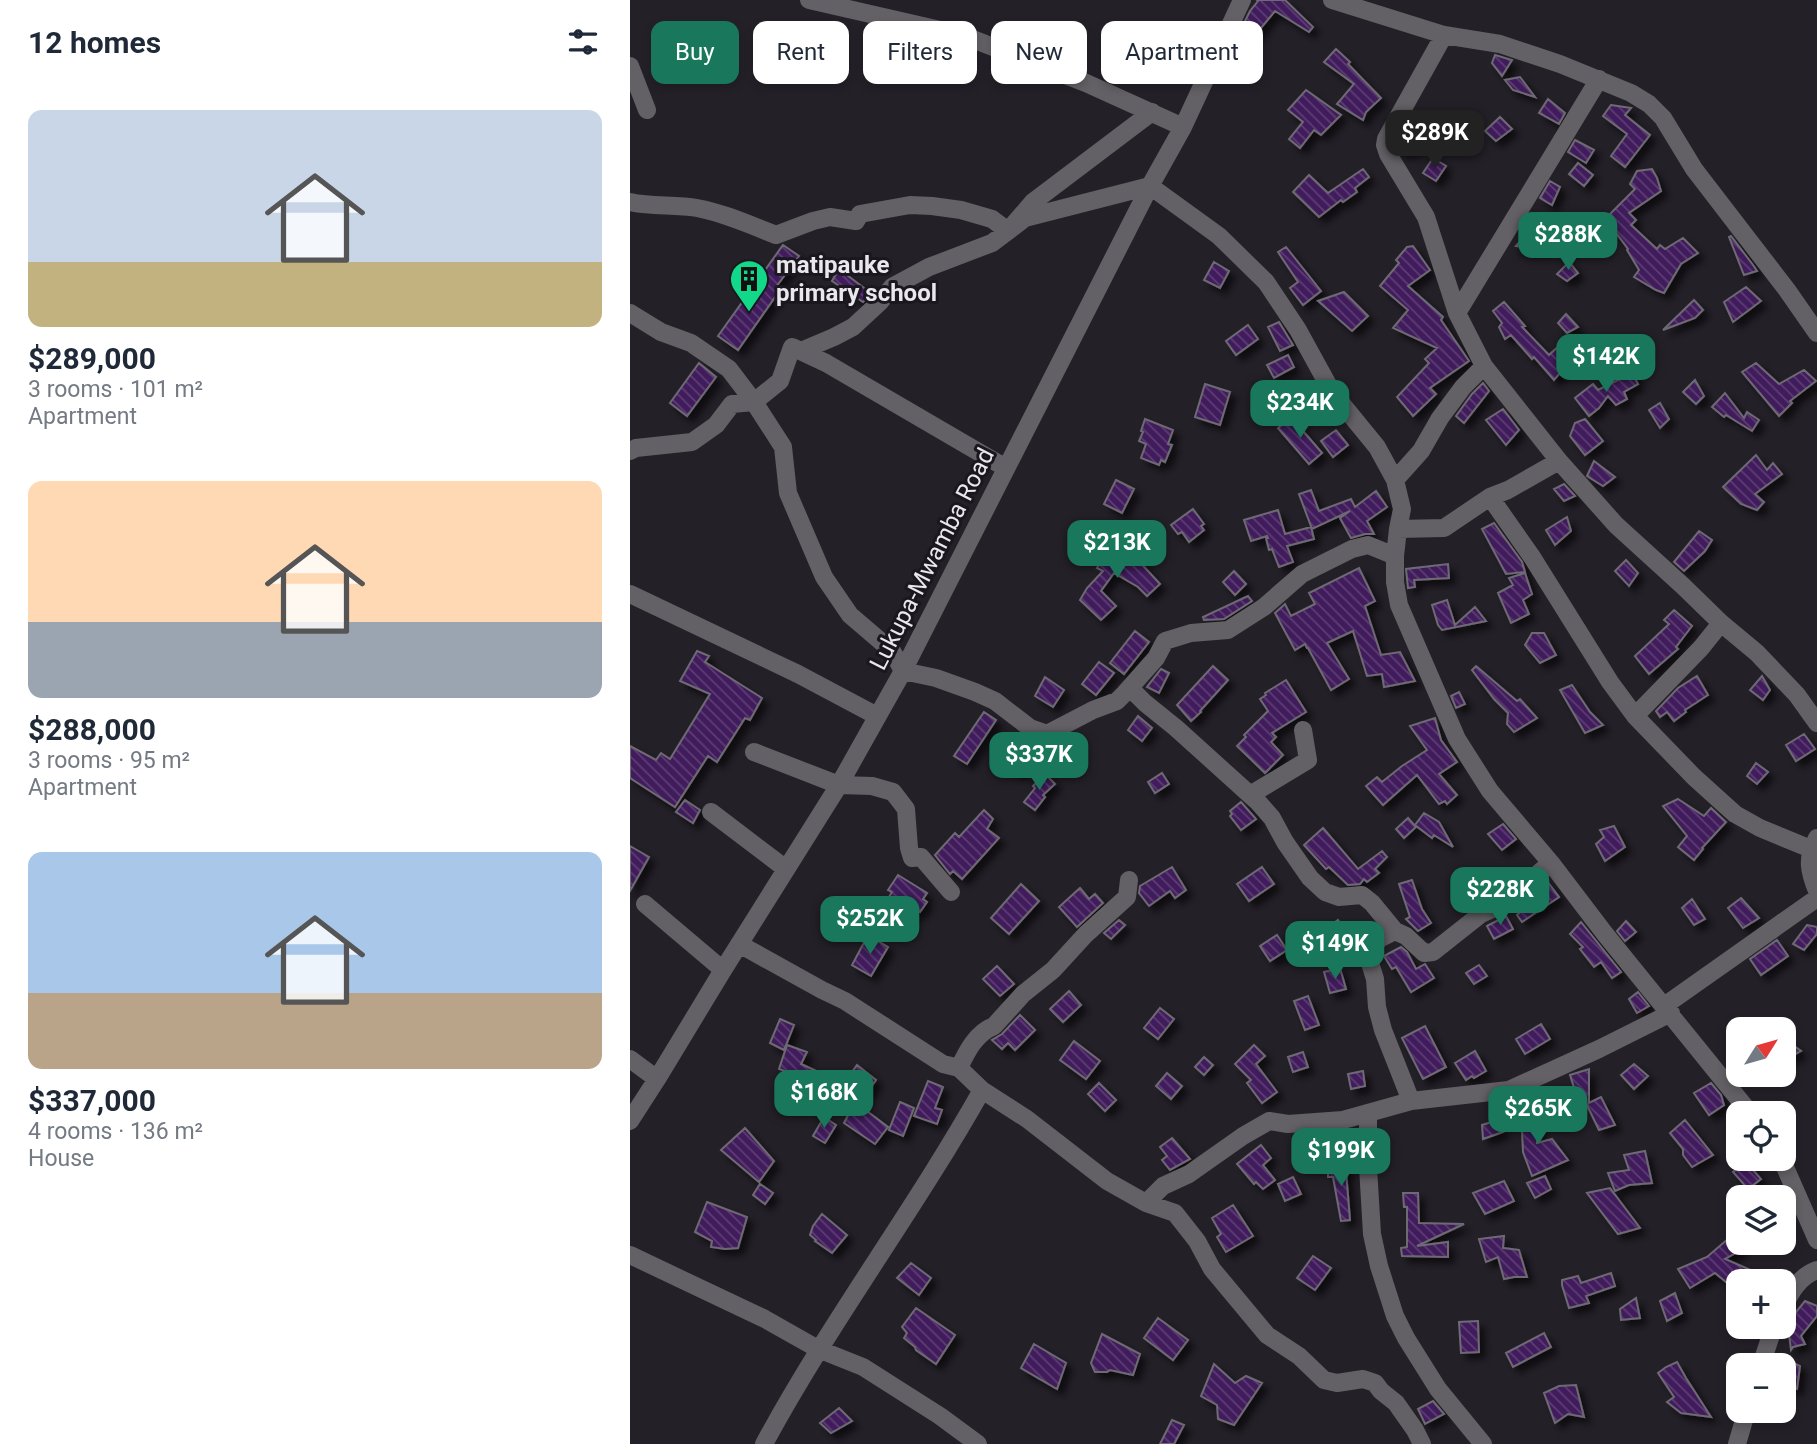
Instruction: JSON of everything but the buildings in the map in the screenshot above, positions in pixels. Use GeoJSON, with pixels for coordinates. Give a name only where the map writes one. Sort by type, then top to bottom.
{"type":"FeatureCollection","features":[{"type":"Feature","properties":{"kind":"street"},"geometry":{"type":"LineString","coordinates":[[809,0],[962,35],[1086,83],[1183,127]]}},
{"type":"Feature","properties":{"kind":"street","name":"Lukupa-Mwamba Road"},"geometry":{"type":"LineString","coordinates":[[630,1121],[839,785],[903,671],[1150,186],[1183,127],[1242,0]]}},
{"type":"Feature","properties":{"kind":"street"},"geometry":{"type":"LineString","coordinates":[[1332,0],[1444,35],[1500,44],[1599,79],[1649,104],[1663,118],[1694,169],[1817,333]]}},
{"type":"Feature","properties":{"kind":"street"},"geometry":{"type":"LineString","coordinates":[[1444,35],[1385,145],[1426,217],[1457,313],[1484,366],[1559,461],[1616,525],[1773,669],[1797,695],[1817,723]]}},
{"type":"Feature","properties":{"kind":"street"},"geometry":{"type":"LineString","coordinates":[[630,66],[647,110]]}},
{"type":"Feature","properties":{"kind":"street"},"geometry":{"type":"LineString","coordinates":[[1457,313],[1599,79]]}},
{"type":"Feature","properties":{"kind":"street"},"geometry":{"type":"LineString","coordinates":[[1008,231],[1032,202],[1152,112]]}},
{"type":"Feature","properties":{"kind":"street"},"geometry":{"type":"LineString","coordinates":[[801,351],[853,327],[892,287],[929,267],[992,243],[1025,218],[1150,186],[1219,236],[1266,282],[1298,330],[1332,392],[1377,447],[1395,480],[1402,509],[1395,556],[1395,582],[1399,605],[1457,739],[1489,791],[1551,863],[1740,1101]]}},
{"type":"Feature","properties":{"kind":"street"},"geometry":{"type":"LineString","coordinates":[[630,202],[696,208],[776,235],[830,217],[856,221],[860,214],[910,205],[951,209],[982,216],[992,219],[1008,231]]}},
{"type":"Feature","properties":{"kind":"street"},"geometry":{"type":"LineString","coordinates":[[630,313],[661,332],[691,343],[729,369],[783,447],[788,493],[824,577],[850,615],[892,651],[903,671],[936,678],[975,692],[995,701],[1030,728],[1046,734],[1093,709],[1116,701],[1156,658],[1164,641],[1191,633],[1228,630],[1264,607],[1302,574],[1352,549],[1368,545],[1395,556]]}},
{"type":"Feature","properties":{"kind":"street"},"geometry":{"type":"LineString","coordinates":[[630,451],[636,448],[692,442],[716,425],[732,404],[754,402],[780,381],[792,346],[1006,468]]}},
{"type":"Feature","properties":{"kind":"street"},"geometry":{"type":"LineString","coordinates":[[1395,480],[1421,451],[1440,418],[1463,387],[1484,366]]}},
{"type":"Feature","properties":{"kind":"street"},"geometry":{"type":"LineString","coordinates":[[1398,529],[1444,528],[1490,497],[1508,490],[1559,461]]}},
{"type":"Feature","properties":{"kind":"street"},"geometry":{"type":"LineString","coordinates":[[1490,497],[1532,556],[1610,682],[1635,716],[1694,777],[1735,814],[1760,828],[1814,844],[1809,864],[1817,891]]}},
{"type":"Feature","properties":{"kind":"street"},"geometry":{"type":"LineString","coordinates":[[630,594],[798,674],[877,716]]}},
{"type":"Feature","properties":{"kind":"street"},"geometry":{"type":"LineString","coordinates":[[1635,716],[1701,648],[1721,623]]}},
{"type":"Feature","properties":{"kind":"street"},"geometry":{"type":"LineString","coordinates":[[1130,688],[1251,795],[1272,818],[1285,842],[1317,885],[1325,892],[1339,897],[1362,895],[1395,931],[1406,936],[1424,953],[1433,952],[1481,914],[1497,907],[1551,863]]}},
{"type":"Feature","properties":{"kind":"street"},"geometry":{"type":"LineString","coordinates":[[1251,795],[1308,760],[1303,730]]}},
{"type":"Feature","properties":{"kind":"street"},"geometry":{"type":"LineString","coordinates":[[754,752],[839,785],[872,786],[893,792],[906,809],[912,858],[921,857],[951,892]]}},
{"type":"Feature","properties":{"kind":"street"},"geometry":{"type":"LineString","coordinates":[[711,812],[786,869]]}},
{"type":"Feature","properties":{"kind":"street"},"geometry":{"type":"LineString","coordinates":[[959,1068],[973,1041],[994,1026],[1023,994],[1053,970],[1086,934],[1126,897],[1129,880]]}},
{"type":"Feature","properties":{"kind":"street"},"geometry":{"type":"LineString","coordinates":[[1146,1203],[1163,1186],[1189,1174],[1269,1121],[1288,1124],[1343,1120],[1411,1101],[1509,1090],[1599,1049],[1667,1010],[1817,898]]}},
{"type":"Feature","properties":{"kind":"street"},"geometry":{"type":"LineString","coordinates":[[645,904],[723,970]]}},
{"type":"Feature","properties":{"kind":"street"},"geometry":{"type":"LineString","coordinates":[[1395,931],[1379,939],[1370,951],[1370,963],[1383,1030],[1411,1101]]}},
{"type":"Feature","properties":{"kind":"street"},"geometry":{"type":"LineString","coordinates":[[739,944],[845,1001],[943,1064],[959,1068],[982,1090],[1027,1119],[1107,1181],[1146,1203],[1175,1213],[1197,1241],[1212,1269],[1267,1335],[1299,1356],[1324,1380],[1337,1383],[1363,1379],[1375,1383],[1396,1403],[1422,1444]]}},
{"type":"Feature","properties":{"kind":"street"},"geometry":{"type":"LineString","coordinates":[[630,1059],[657,1079]]}},
{"type":"Feature","properties":{"kind":"street"},"geometry":{"type":"LineString","coordinates":[[764,1444],[818,1349],[982,1090]]}},
{"type":"Feature","properties":{"kind":"street"},"geometry":{"type":"LineString","coordinates":[[1368,1114],[1372,1234],[1395,1316],[1438,1389],[1483,1444]]}},
{"type":"Feature","properties":{"kind":"street"},"geometry":{"type":"LineString","coordinates":[[1787,1171],[1817,1240]]}},
{"type":"Feature","properties":{"kind":"street"},"geometry":{"type":"LineString","coordinates":[[630,1255],[765,1319],[818,1349],[863,1367],[940,1416],[978,1444]]}},
{"type":"Feature","properties":{"kind":"street"},"geometry":{"type":"LineString","coordinates":[[1796,1286],[1803,1277],[1817,1270]]}},
{"type":"Feature","properties":{"kind":"street"},"geometry":{"type":"LineString","coordinates":[[1737,1444],[1743,1423]]}},
{"type":"Feature","properties":{"kind":"place","name":"matipauke primary school"},"geometry":{"type":"Point","coordinates":[749,313]}}]}
